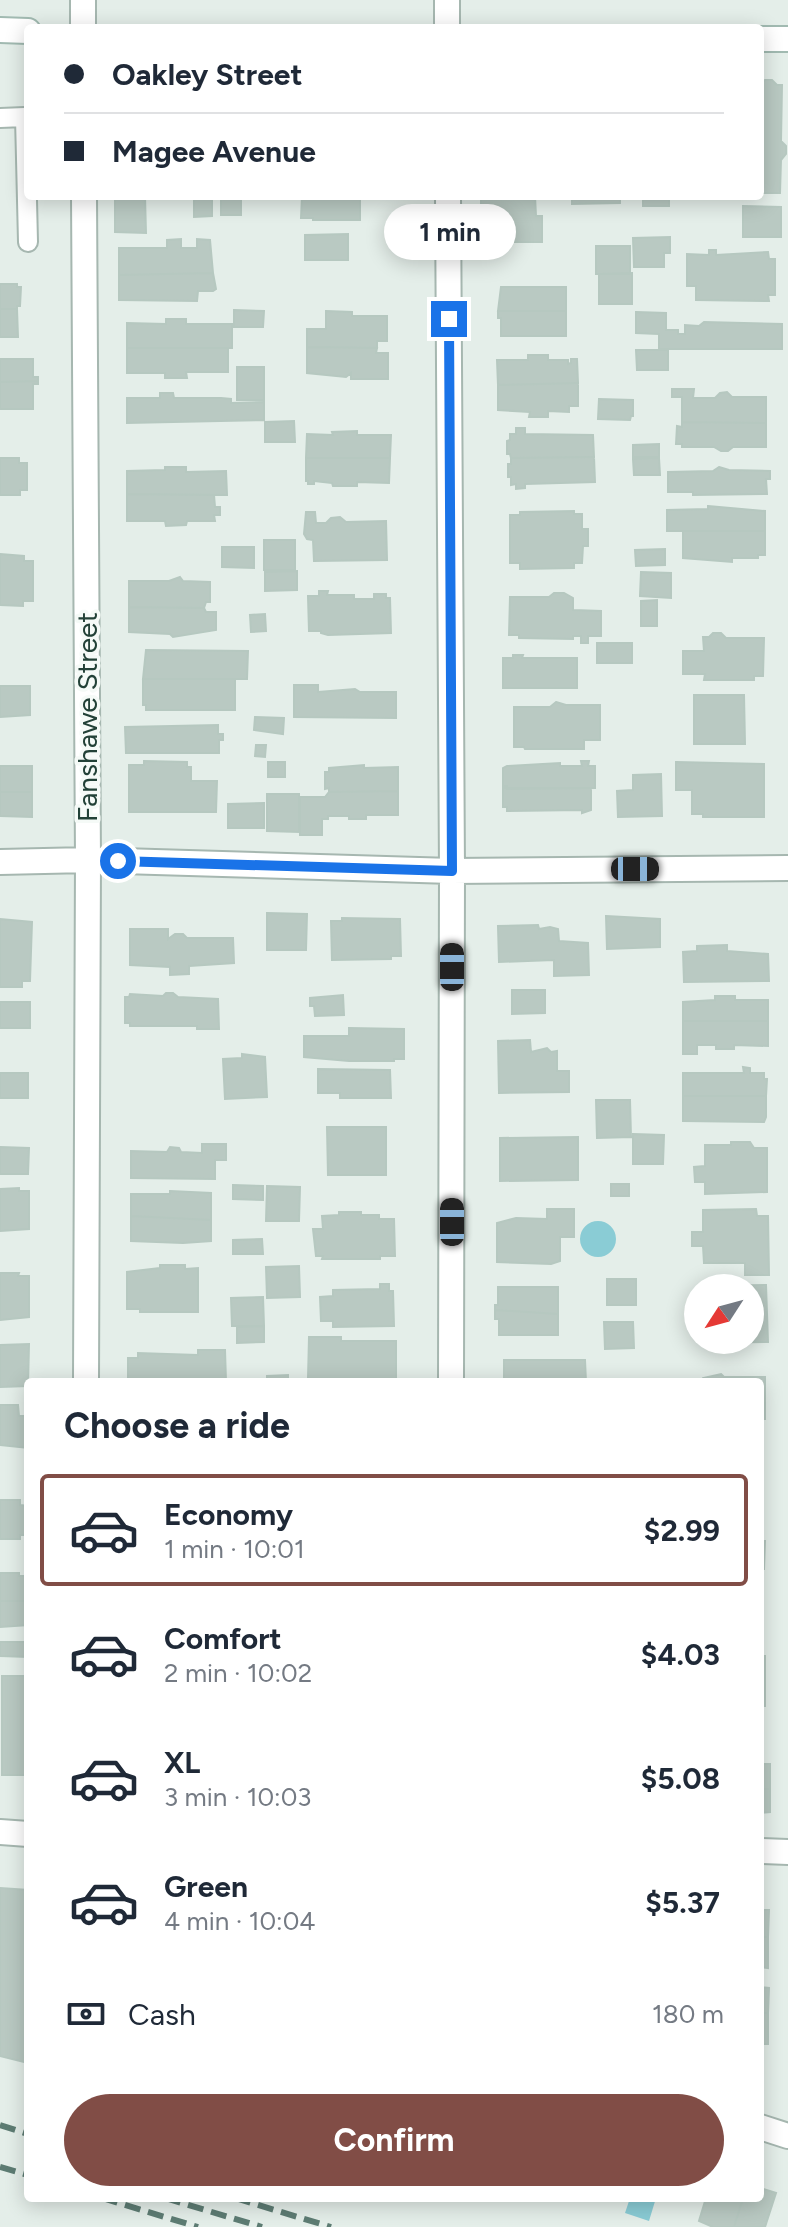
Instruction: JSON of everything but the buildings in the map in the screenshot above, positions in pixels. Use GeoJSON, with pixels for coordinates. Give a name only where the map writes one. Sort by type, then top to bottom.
{"type":"FeatureCollection","features":[{"type":"Feature","properties":{"kind":"street"},"geometry":{"type":"LineString","coordinates":[[83,0],[83,24]]}},
{"type":"Feature","properties":{"kind":"street"},"geometry":{"type":"LineString","coordinates":[[447,0],[447,24]]}},
{"type":"Feature","properties":{"kind":"street"},"geometry":{"type":"LineString","coordinates":[[0,30],[24,31]]}},
{"type":"Feature","properties":{"kind":"street"},"geometry":{"type":"LineString","coordinates":[[764,39],[788,39]]}},
{"type":"Feature","properties":{"kind":"street","name":"Fanshawe Street"},"geometry":{"type":"LineString","coordinates":[[84,200],[88,860],[86,1378]]}},
{"type":"Feature","properties":{"kind":"street"},"geometry":{"type":"LineString","coordinates":[[448,200],[451,1378]]}},
{"type":"Feature","properties":{"kind":"street"},"geometry":{"type":"LineString","coordinates":[[0,862],[88,860],[452,871],[788,868]]}},
{"type":"Feature","properties":{"kind":"street"},"geometry":{"type":"LineString","coordinates":[[0,1832],[24,1834]]}},
{"type":"Feature","properties":{"kind":"street"},"geometry":{"type":"LineString","coordinates":[[764,1851],[788,1852]]}},
{"type":"Feature","properties":{"kind":"street"},"geometry":{"type":"LineString","coordinates":[[764,2128],[788,2136]]}},
{"type":"Feature","properties":{"kind":"lane"},"geometry":{"type":"LineString","coordinates":[[0,118],[24,117]]}},
{"type":"Feature","properties":{"kind":"lane"},"geometry":{"type":"LineString","coordinates":[[27,200],[28,242]]}},
{"type":"Feature","properties":{"kind":"water"},"geometry":{"type":"Polygon","coordinates":[[[598,1221],[610,1227],[616,1239],[610,1251],[598,1257],[586,1251],[580,1239],[586,1227],[598,1221]]]}},
{"type":"Feature","properties":{"kind":"water"},"geometry":{"type":"Polygon","coordinates":[[[629,2202],[655,2202],[649,2221],[625,2213],[629,2202]]]}},
{"type":"Feature","properties":{"kind":"railway"},"geometry":{"type":"LineString","coordinates":[[0,2125],[24,2133]]}},
{"type":"Feature","properties":{"kind":"railway"},"geometry":{"type":"LineString","coordinates":[[0,2167],[24,2174]]}},
{"type":"Feature","properties":{"kind":"railway"},"geometry":{"type":"LineString","coordinates":[[115,2202],[198,2227]]}},
{"type":"Feature","properties":{"kind":"railway"},"geometry":{"type":"LineString","coordinates":[[178,2202],[262,2227]]}},
{"type":"Feature","properties":{"kind":"railway"},"geometry":{"type":"LineString","coordinates":[[248,2202],[331,2227]]}},
{"type":"Feature","properties":{"kind":"route"},"geometry":{"type":"LineString","coordinates":[[118,861],[452,871],[449,319]]}}]}
